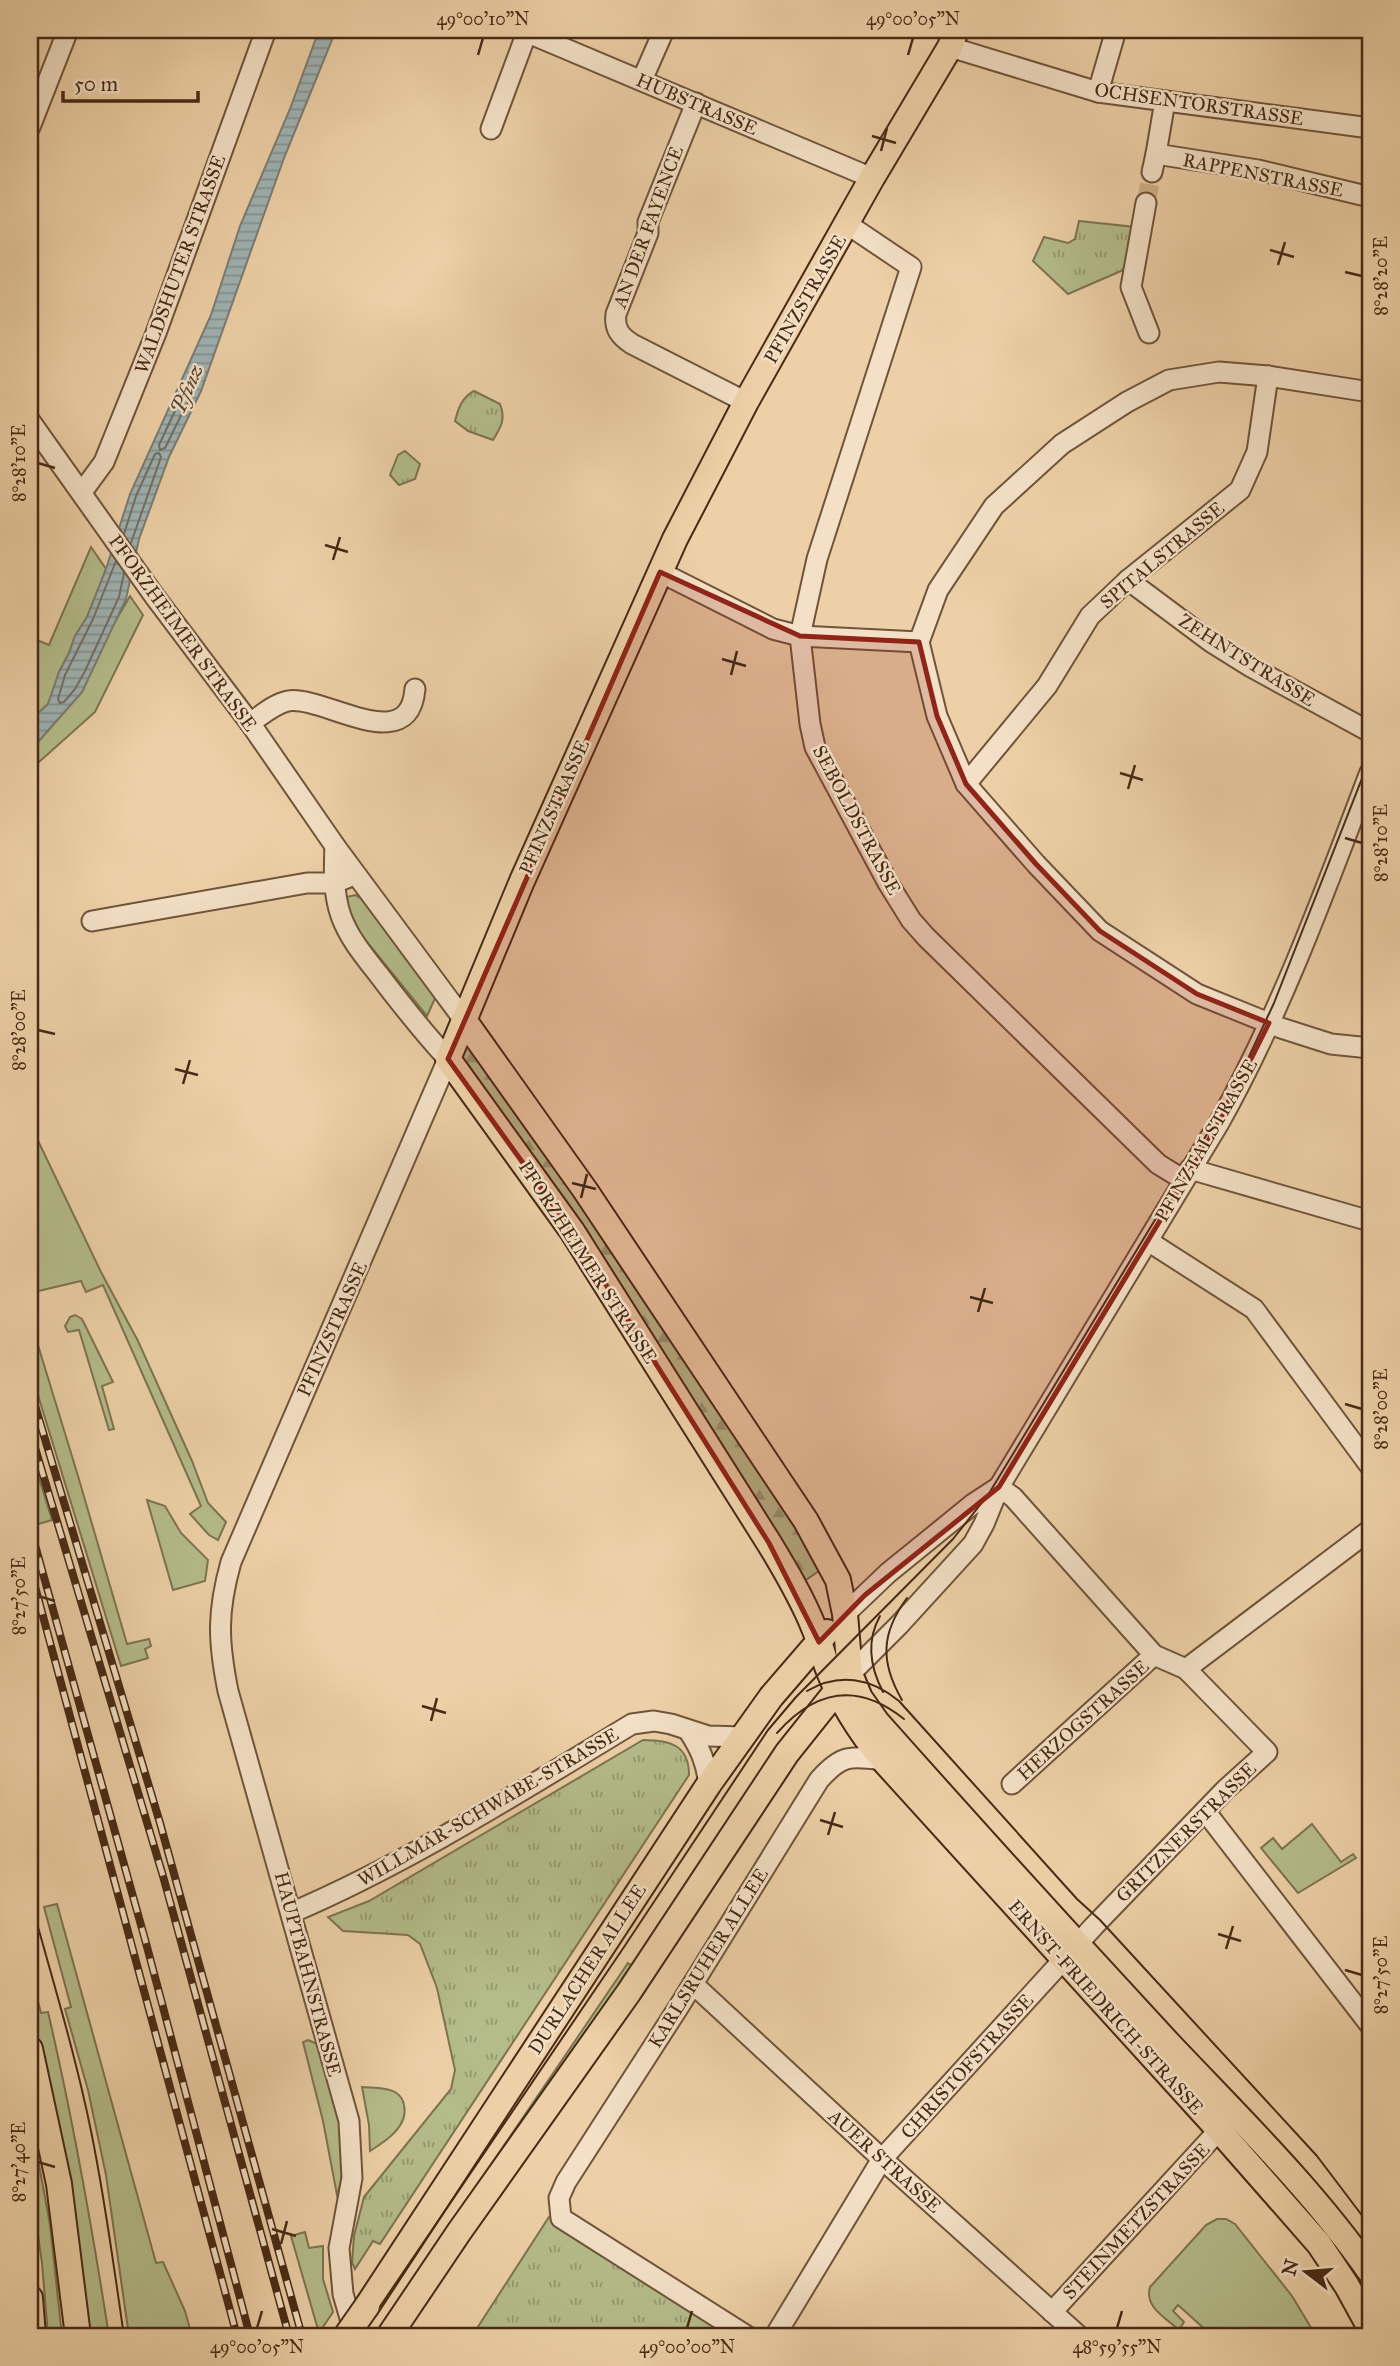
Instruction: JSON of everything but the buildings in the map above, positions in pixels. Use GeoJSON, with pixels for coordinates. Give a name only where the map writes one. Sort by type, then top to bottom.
{"type":"FeatureCollection","features":[{"type":"Feature","properties":{"kind":"main road","name":"PFINZSTRASSE"},"geometry":{"type":"LineString","coordinates":[[448,1059],[522,881],[660,572],[746,402],[953,38]]}},
{"type":"Feature","properties":{"kind":"main road","name":"PFORZHEIMER STRASSE"},"geometry":{"type":"LineString","coordinates":[[464,1020],[585,1190],[806,1521],[838,1580],[845,1614],[844,1681]]}},
{"type":"Feature","properties":{"kind":"main road","name":"PFORZHEIMER STRASSE"},"geometry":{"type":"LineString","coordinates":[[448,1059],[572,1231],[794,1584],[827,1666],[844,1681]]}},
{"type":"Feature","properties":{"kind":"main road","name":"DURLACHER ALLEE"},"geometry":{"type":"LineString","coordinates":[[346,2336],[709,1784],[771,1697],[845,1614]]}},
{"type":"Feature","properties":{"kind":"main road","name":"ERNST-FRIEDRICH-STRASSE"},"geometry":{"type":"LineString","coordinates":[[844,1681],[850,1717],[883,1760],[1070,1953],[1262,2143],[1330,2245],[1370,2328]]}},
{"type":"Feature","properties":{"kind":"main road","name":"ERNST-FRIEDRICH-STRASSE"},"geometry":{"type":"LineString","coordinates":[[844,1681],[1219,2130],[1330,2245],[1370,2272]]}},
{"type":"Feature","properties":{"kind":"main road"},"geometry":{"type":"LineString","coordinates":[[389,2336],[458,2232],[629,1992],[787,1753],[844,1681]]}},
{"type":"Feature","properties":{"kind":"main road"},"geometry":{"type":"LineString","coordinates":[[30,2049],[35,2085],[59,2184],[78,2336]]}},
{"type":"Feature","properties":{"kind":"main road"},"geometry":{"type":"LineString","coordinates":[[1330,2245],[1370,2294]]}},
{"type":"Feature","properties":{"kind":"main road"},"geometry":{"type":"LineString","coordinates":[[30,2298],[33,2336]]}},
{"type":"Feature","properties":{"kind":"street"},"geometry":{"type":"LineString","coordinates":[[31,121],[68,30]]}},
{"type":"Feature","properties":{"kind":"street","name":"WALDSHUTER STRASSE"},"geometry":{"type":"LineString","coordinates":[[82,492],[104,462],[146,359],[266,30]]}},
{"type":"Feature","properties":{"kind":"street"},"geometry":{"type":"LineString","coordinates":[[642,80],[664,30]]}},
{"type":"Feature","properties":{"kind":"street"},"geometry":{"type":"LineString","coordinates":[[1098,92],[1115,30]]}},
{"type":"Feature","properties":{"kind":"street"},"geometry":{"type":"LineString","coordinates":[[491,129],[524,31]]}},
{"type":"Feature","properties":{"kind":"street","name":"HUBSTRASSE"},"geometry":{"type":"LineString","coordinates":[[524,31],[872,178]]}},
{"type":"Feature","properties":{"kind":"street","name":"OCHSENTORSTRASSE"},"geometry":{"type":"LineString","coordinates":[[953,38],[1098,92],[1370,128]]}},
{"type":"Feature","properties":{"kind":"street","name":"RAPPENSTRASSE"},"geometry":{"type":"LineString","coordinates":[[1165,101],[1154,163],[1258,170],[1370,197]]}},
{"type":"Feature","properties":{"kind":"street","name":"AN DER FAYENCE"},"geometry":{"type":"LineString","coordinates":[[696,103],[648,222],[648,233],[614,322],[623,338],[632,344],[746,402]]}},
{"type":"Feature","properties":{"kind":"street"},"geometry":{"type":"LineString","coordinates":[[1146,203],[1130,287],[1149,333]]}},
{"type":"Feature","properties":{"kind":"street","name":"SEBOLDSTRASSE"},"geometry":{"type":"LineString","coordinates":[[847,224],[911,267],[817,559],[800,636],[810,724],[816,747],[888,883],[911,920],[1158,1164],[1370,1222]]}},
{"type":"Feature","properties":{"kind":"street"},"geometry":{"type":"LineString","coordinates":[[1370,393],[1268,376],[1219,372],[1169,380],[1127,402],[1062,444],[994,506],[938,590],[919,642],[937,716],[966,784],[1036,864],[1100,931],[1197,994],[1331,1044],[1370,1048]]}},
{"type":"Feature","properties":{"kind":"street","name":"SPITALSTRASSE"},"geometry":{"type":"LineString","coordinates":[[966,784],[1047,686],[1090,616],[1128,580],[1240,490],[1257,452],[1268,376]]}},
{"type":"Feature","properties":{"kind":"street","name":"PFORZHEIMER STRASSE"},"geometry":{"type":"LineString","coordinates":[[30,421],[250,723],[335,846],[464,1020]]}},
{"type":"Feature","properties":{"kind":"street"},"geometry":{"type":"LineString","coordinates":[[660,572],[773,629],[800,636],[919,642]]}},
{"type":"Feature","properties":{"kind":"street","name":"ZEHNTSTRASSE"},"geometry":{"type":"LineString","coordinates":[[1128,580],[1211,642],[1272,681],[1367,731]]}},
{"type":"Feature","properties":{"kind":"street"},"geometry":{"type":"LineString","coordinates":[[250,723],[273,707],[290,701],[385,723],[401,718],[407,712],[412,705],[415,689]]}},
{"type":"Feature","properties":{"kind":"street","name":"PFINZTALSTRASSE"},"geometry":{"type":"LineString","coordinates":[[844,1681],[973,1544],[999,1487],[1220,1123],[1240,1087],[1269,1023],[1370,772]]}},
{"type":"Feature","properties":{"kind":"street","name":"PFORZHEIMER STRASSE"},"geometry":{"type":"LineString","coordinates":[[335,846],[334,883],[342,918],[357,947],[418,1028],[448,1059]]}},
{"type":"Feature","properties":{"kind":"street"},"geometry":{"type":"LineString","coordinates":[[92,921],[297,885],[334,883],[357,874]]}},
{"type":"Feature","properties":{"kind":"street","name":"PFINZSTRASSE"},"geometry":{"type":"LineString","coordinates":[[220,1616],[222,1594],[231,1562],[448,1059]]}},
{"type":"Feature","properties":{"kind":"street"},"geometry":{"type":"LineString","coordinates":[[1148,1241],[1254,1309],[1370,1466]]}},
{"type":"Feature","properties":{"kind":"street","name":"PFINZTALSTRASSE"},"geometry":{"type":"LineString","coordinates":[[845,1614],[888,1573],[973,1504],[999,1487]]}},
{"type":"Feature","properties":{"kind":"street","name":"GRITZNERSTRASSE"},"geometry":{"type":"LineString","coordinates":[[999,1487],[1013,1497],[1154,1655],[1186,1669],[1267,1752],[1205,1811],[1070,1953]]}},
{"type":"Feature","properties":{"kind":"street"},"geometry":{"type":"LineString","coordinates":[[1186,1669],[1370,1530]]}},
{"type":"Feature","properties":{"kind":"street","name":"HAUPTBAHNSTRASSE"},"geometry":{"type":"LineString","coordinates":[[220,1616],[221,1656],[228,1691],[349,2122],[352,2178],[339,2248],[344,2294],[355,2336]]}},
{"type":"Feature","properties":{"kind":"street","name":"HERZOGSTRASSE"},"geometry":{"type":"LineString","coordinates":[[1012,1784],[1154,1655]]}},
{"type":"Feature","properties":{"kind":"street","name":"WILLMAR-SCHWABE-STRASSE"},"geometry":{"type":"LineString","coordinates":[[291,1913],[347,1888],[632,1724],[654,1721],[708,1736],[743,1737]]}},
{"type":"Feature","properties":{"kind":"street"},"geometry":{"type":"LineString","coordinates":[[688,1730],[706,1763],[709,1784]]}},
{"type":"Feature","properties":{"kind":"street","name":"KARLSRUHER ALLEE"},"geometry":{"type":"LineString","coordinates":[[747,2336],[561,2218],[559,2198],[566,2182],[819,1780],[837,1763],[853,1756],[883,1760]]}},
{"type":"Feature","properties":{"kind":"street"},"geometry":{"type":"LineString","coordinates":[[1205,1811],[1370,2025]]}},
{"type":"Feature","properties":{"kind":"street","name":"CHRISTOFSTRASSE"},"geometry":{"type":"LineString","coordinates":[[775,2336],[882,2159],[1070,1953]]}},
{"type":"Feature","properties":{"kind":"street","name":"AUER STRASSE"},"geometry":{"type":"LineString","coordinates":[[693,1984],[1079,2336]]}},
{"type":"Feature","properties":{"kind":"street","name":"STEINMETZSTRASSE"},"geometry":{"type":"LineString","coordinates":[[1052,2312],[1219,2130]]}},
{"type":"Feature","properties":{"kind":"highlighted area"},"geometry":{"type":"Polygon","coordinates":[[[660,572],[800,636],[919,642],[937,716],[966,784],[1036,864],[1100,931],[1197,994],[1269,1023],[1219,1123],[999,1487],[865,1595],[819,1642],[769,1543],[572,1231],[448,1059],[660,572]]]}},
{"type":"Feature","properties":{"kind":"green space"},"geometry":{"type":"Polygon","coordinates":[[[1079,221],[1135,227],[1128,268],[1068,294],[1033,261],[1044,237],[1068,243],[1075,239],[1079,221]]]}},
{"type":"Feature","properties":{"kind":"green space"},"geometry":{"type":"Polygon","coordinates":[[[474,391],[500,404],[502,423],[493,440],[468,431],[455,421],[464,400],[474,391]]]}},
{"type":"Feature","properties":{"kind":"green space"},"geometry":{"type":"Polygon","coordinates":[[[405,451],[420,464],[415,479],[399,485],[390,475],[398,455],[405,451]]]}},
{"type":"Feature","properties":{"kind":"green space"},"geometry":{"type":"Polygon","coordinates":[[[91,547],[106,569],[87,617],[59,672],[48,704],[30,721],[30,644],[37,640],[49,645],[91,547]]]}},
{"type":"Feature","properties":{"kind":"green space"},"geometry":{"type":"Polygon","coordinates":[[[130,596],[143,615],[95,712],[30,770],[30,751],[82,692],[112,627],[130,596]]]}},
{"type":"Feature","properties":{"kind":"green space"},"geometry":{"type":"Polygon","coordinates":[[[355,895],[365,900],[436,996],[427,1016],[350,921],[345,900],[355,895]]]}},
{"type":"Feature","properties":{"kind":"green space"},"geometry":{"type":"Polygon","coordinates":[[[469,1033],[826,1566],[800,1584],[456,1063],[469,1033]]]}},
{"type":"Feature","properties":{"kind":"green space"},"geometry":{"type":"Polygon","coordinates":[[[30,1124],[101,1272],[138,1341],[208,1503],[226,1522],[218,1540],[209,1535],[190,1514],[201,1506],[103,1285],[86,1292],[81,1281],[30,1293],[30,1124]]]}},
{"type":"Feature","properties":{"kind":"green space"},"geometry":{"type":"Polygon","coordinates":[[[75,1315],[82,1319],[113,1382],[102,1386],[114,1429],[109,1430],[79,1330],[68,1332],[65,1326],[70,1317],[75,1315]]]}},
{"type":"Feature","properties":{"kind":"green space"},"geometry":{"type":"Polygon","coordinates":[[[30,1319],[127,1644],[149,1639],[151,1646],[145,1649],[148,1658],[121,1666],[30,1369],[30,1319]]]}},
{"type":"Feature","properties":{"kind":"green space"},"geometry":{"type":"Polygon","coordinates":[[[30,1449],[52,1520],[35,1525],[30,1505],[30,1449]]]}},
{"type":"Feature","properties":{"kind":"green space"},"geometry":{"type":"Polygon","coordinates":[[[147,1500],[165,1506],[181,1533],[208,1560],[205,1581],[173,1590],[147,1500]]]}},
{"type":"Feature","properties":{"kind":"green space"},"geometry":{"type":"Polygon","coordinates":[[[643,1740],[662,1741],[676,1746],[686,1757],[689,1775],[380,2244],[373,2241],[355,2269],[352,2262],[354,2236],[364,2197],[451,2089],[455,2070],[437,1988],[420,1944],[408,1935],[343,1931],[328,1917],[369,1901],[643,1740]]]}},
{"type":"Feature","properties":{"kind":"green space"},"geometry":{"type":"Polygon","coordinates":[[[1312,1824],[1341,1862],[1353,1854],[1356,1858],[1298,1893],[1261,1848],[1273,1838],[1282,1849],[1312,1824]]]}},
{"type":"Feature","properties":{"kind":"green space"},"geometry":{"type":"Polygon","coordinates":[[[57,1904],[156,2263],[163,2262],[185,2311],[192,2336],[129,2336],[106,2175],[88,2090],[65,2009],[71,2007],[44,1907],[57,1904]]]}},
{"type":"Feature","properties":{"kind":"green space"},"geometry":{"type":"Polygon","coordinates":[[[628,1963],[633,1967],[456,2216],[628,1963]]]}},
{"type":"Feature","properties":{"kind":"green space"},"geometry":{"type":"Polygon","coordinates":[[[30,1971],[41,2013],[48,2012],[57,2052],[82,2173],[109,2336],[85,2336],[39,2054],[30,1971]]]}},
{"type":"Feature","properties":{"kind":"green space"},"geometry":{"type":"Polygon","coordinates":[[[308,2040],[317,2044],[342,2138],[342,2176],[337,2195],[323,2121],[303,2042],[308,2040]]]}},
{"type":"Feature","properties":{"kind":"green space"},"geometry":{"type":"Polygon","coordinates":[[[362,2087],[383,2088],[395,2092],[403,2101],[405,2113],[395,2132],[370,2151],[369,2125],[362,2087]]]}},
{"type":"Feature","properties":{"kind":"green space"},"geometry":{"type":"Polygon","coordinates":[[[30,2117],[50,2224],[62,2336],[48,2336],[42,2263],[30,2180],[30,2117]]]}},
{"type":"Feature","properties":{"kind":"green space"},"geometry":{"type":"Polygon","coordinates":[[[549,2217],[734,2336],[472,2336],[549,2217]]]}},
{"type":"Feature","properties":{"kind":"green space"},"geometry":{"type":"Polygon","coordinates":[[[1217,2219],[1226,2219],[1235,2224],[1292,2296],[1316,2336],[1207,2336],[1209,2333],[1178,2305],[1173,2311],[1184,2322],[1179,2330],[1157,2312],[1150,2300],[1150,2287],[1206,2225],[1217,2219]]]}},
{"type":"Feature","properties":{"kind":"green space"},"geometry":{"type":"Polygon","coordinates":[[[305,2232],[309,2248],[323,2246],[323,2279],[333,2312],[319,2333],[291,2236],[305,2232]]]}},
{"type":"Feature","properties":{"kind":"water","name":"Pfinz"},"geometry":{"type":"Polygon","coordinates":[[[319,30],[336,30],[284,158],[201,391],[169,457],[139,539],[126,599],[82,692],[30,751],[30,721],[48,704],[75,636],[87,617],[130,494],[211,315],[240,226],[290,109],[319,30]]]}},
{"type":"Feature","properties":{"kind":"tunnel"},"geometry":{"type":"LineString","coordinates":[[1146,203],[1152,172]]}},
{"type":"Feature","properties":{"kind":"tram line"},"geometry":{"type":"LineString","coordinates":[[360,2336],[768,1730],[796,1697],[953,1539],[988,1495],[1232,1093],[1274,1003],[1370,758]]}},
{"type":"Feature","properties":{"kind":"tram line"},"geometry":{"type":"LineString","coordinates":[[902,1700],[890,1673],[886,1648],[892,1623],[907,1598]]}},
{"type":"Feature","properties":{"kind":"tram line"},"geometry":{"type":"LineString","coordinates":[[880,1616],[873,1635],[871,1654],[883,1692]]}},
{"type":"Feature","properties":{"kind":"tram line"},"geometry":{"type":"LineString","coordinates":[[807,1691],[831,1681],[854,1680],[877,1687],[899,1701],[1077,1899],[1100,1920],[1317,2156],[1370,2226]]}},
{"type":"Feature","properties":{"kind":"tram line"},"geometry":{"type":"LineString","coordinates":[[777,1733],[807,1707],[822,1699],[838,1696],[870,1699],[904,1719]]}},
{"type":"Feature","properties":{"kind":"tram line"},"geometry":{"type":"LineString","coordinates":[[30,1898],[85,2101],[105,2208],[124,2336]]}},
{"type":"Feature","properties":{"kind":"railway"},"geometry":{"type":"LineString","coordinates":[[30,1389],[160,1823],[302,2336]]}},
{"type":"Feature","properties":{"kind":"railway"},"geometry":{"type":"LineString","coordinates":[[30,1431],[163,1876],[289,2336]]}},
{"type":"Feature","properties":{"kind":"railway"},"geometry":{"type":"LineString","coordinates":[[30,1527],[146,1943],[250,2336]]}},
{"type":"Feature","properties":{"kind":"railway"},"geometry":{"type":"LineString","coordinates":[[30,1568],[237,2336]]}}]}
